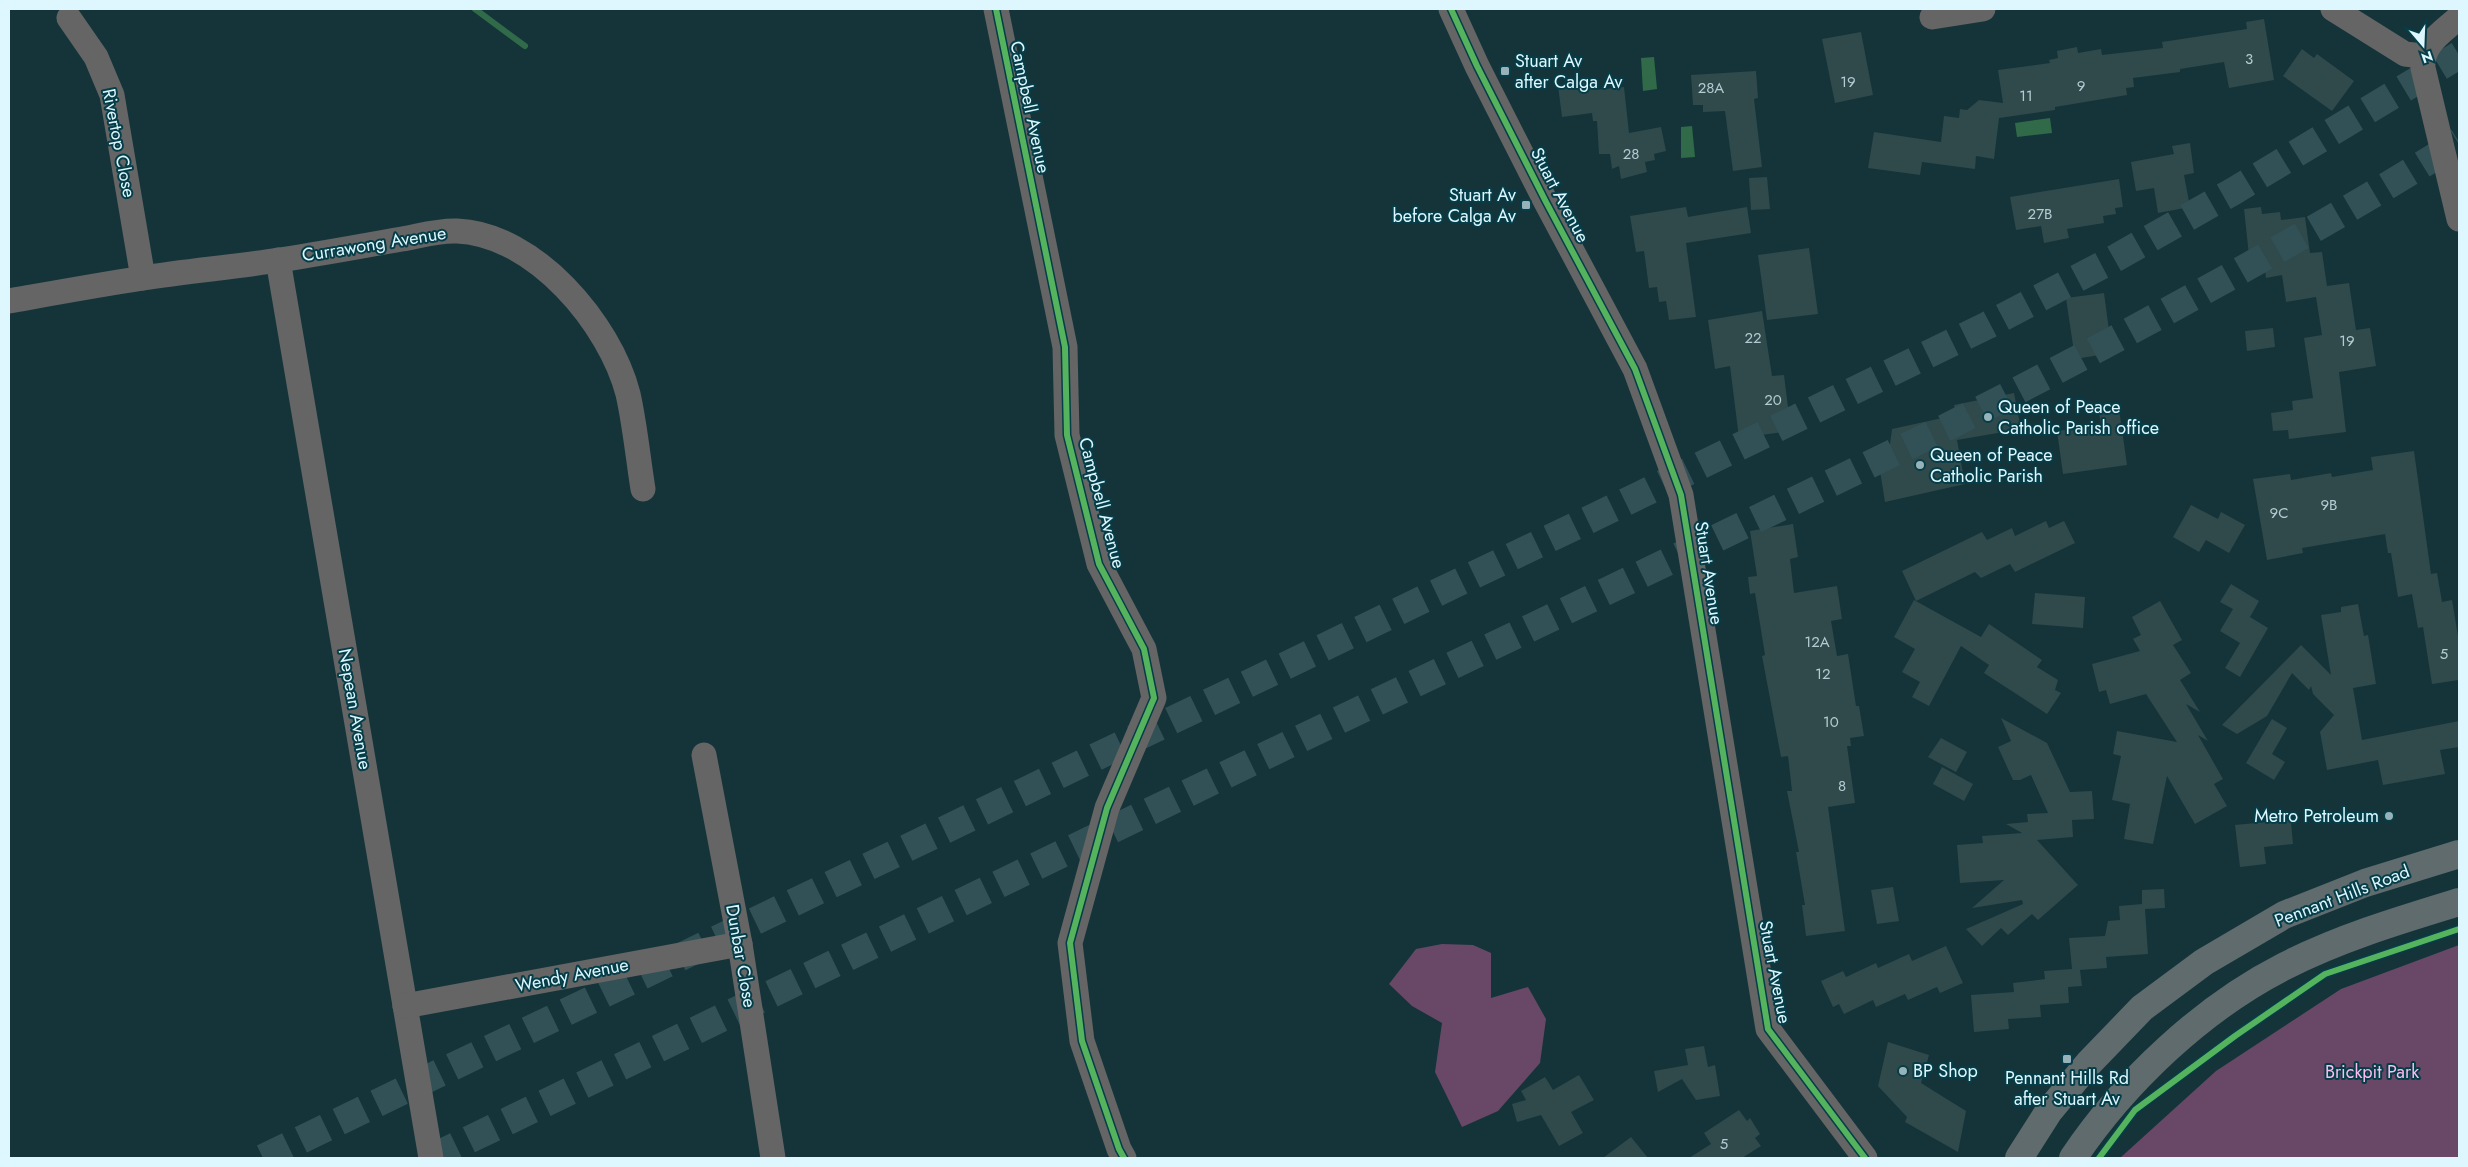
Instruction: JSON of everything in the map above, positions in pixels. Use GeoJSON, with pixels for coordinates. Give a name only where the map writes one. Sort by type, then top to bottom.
{"type":"FeatureCollection","features":[{"type":"Feature","properties":{"kind":"highway","name":"Pennant Hills Road"},"geometry":{"type":"LineString","coordinates":[[2019,1158],[2049,1111],[2089,1063],[2142,1008],[2204,962],[2284,915],[2365,884],[2459,854]]}},
{"type":"Feature","properties":{"kind":"highway"},"geometry":{"type":"LineString","coordinates":[[2073,1158],[2094,1128],[2135,1082],[2175,1042],[2229,1001],[2284,966],[2335,944],[2392,922],[2459,902]]}},
{"type":"Feature","properties":{"kind":"street","name":"Campbell Avenue"},"geometry":{"type":"LineString","coordinates":[[996,9],[1065,347],[1067,435],[1099,564],[1144,649],[1154,698],[1136,746],[1107,808],[1070,943],[1082,1041],[1118,1149],[1124,1158]]}},
{"type":"Feature","properties":{"kind":"street","name":"Stuart Avenue"},"geometry":{"type":"LineString","coordinates":[[1451,9],[1538,185],[1635,369],[1681,495],[1768,1029],[1865,1158]]}},
{"type":"Feature","properties":{"kind":"street"},"geometry":{"type":"LineString","coordinates":[[1932,17],[1983,9]]}},
{"type":"Feature","properties":{"kind":"street"},"geometry":{"type":"LineString","coordinates":[[2333,9],[2405,54],[2422,56]]}},
{"type":"Feature","properties":{"kind":"street"},"geometry":{"type":"LineString","coordinates":[[2459,17],[2430,43],[2422,56],[2423,68],[2459,219]]}},
{"type":"Feature","properties":{"kind":"street","name":"Rivertop Close"},"geometry":{"type":"LineString","coordinates":[[69,18],[96,57],[112,95],[143,278]]}},
{"type":"Feature","properties":{"kind":"street","name":"Currawong Avenue"},"geometry":{"type":"LineString","coordinates":[[9,301],[143,278],[278,260],[457,231],[485,236],[511,246],[540,264],[564,286],[588,316],[618,367],[628,394],[643,489]]}},
{"type":"Feature","properties":{"kind":"street","name":"Nepean Avenue"},"geometry":{"type":"LineString","coordinates":[[278,260],[430,1158]]}},
{"type":"Feature","properties":{"kind":"street","name":"Dunbar Close"},"geometry":{"type":"LineString","coordinates":[[704,755],[740,944],[773,1158]]}},
{"type":"Feature","properties":{"kind":"street","name":"Wendy Avenue"},"geometry":{"type":"LineString","coordinates":[[405,1006],[740,944]]}},
{"type":"Feature","properties":{"kind":"green space"},"geometry":{"type":"Polygon","coordinates":[[[1442,944],[1473,945],[1491,953],[1491,998],[1528,987],[1546,1019],[1540,1063],[1498,1111],[1462,1127],[1435,1072],[1442,1023],[1412,1006],[1389,984],[1416,949],[1442,944]]]}},
{"type":"Feature","properties":{"kind":"green space","name":"Brickpit Park"},"geometry":{"type":"Polygon","coordinates":[[[2459,945],[2459,1158],[2120,1158],[2216,1071],[2341,989],[2459,945]]]}},
{"type":"Feature","properties":{"kind":"shaded area"},"geometry":{"type":"Polygon","coordinates":[[[1654,57],[1657,89],[1643,91],[1641,58],[1654,57]]]}},
{"type":"Feature","properties":{"kind":"shaded area"},"geometry":{"type":"Polygon","coordinates":[[[2050,118],[2052,133],[2017,137],[2015,123],[2050,118]]]}},
{"type":"Feature","properties":{"kind":"shaded area"},"geometry":{"type":"Polygon","coordinates":[[[1692,126],[1695,157],[1681,158],[1681,127],[1692,126]]]}},
{"type":"Feature","properties":{"kind":"building"},"geometry":{"type":"Polygon","coordinates":[[[2264,19],[2274,80],[2229,88],[2224,62],[2180,69],[2180,72],[2133,78],[2134,87],[2126,88],[2127,95],[2055,107],[2055,110],[1999,118],[1994,159],[1976,156],[1975,169],[1922,162],[1920,175],[1868,168],[1874,132],[1941,142],[1944,116],[1959,118],[1960,109],[1967,110],[1979,100],[2003,103],[1998,70],[2050,63],[2049,60],[2058,58],[2057,51],[2077,47],[2078,53],[2101,49],[2102,55],[2163,48],[2162,42],[2247,29],[2246,22],[2264,19]]]}},
{"type":"Feature","properties":{"kind":"building"},"geometry":{"type":"Polygon","coordinates":[[[1861,32],[1873,95],[1835,103],[1822,39],[1861,32]]]}},
{"type":"Feature","properties":{"kind":"building"},"geometry":{"type":"Polygon","coordinates":[[[2302,49],[2314,58],[2317,54],[2354,81],[2332,111],[2283,76],[2302,49]]]}},
{"type":"Feature","properties":{"kind":"building"},"geometry":{"type":"Polygon","coordinates":[[[1756,71],[1758,98],[1754,99],[1762,167],[1733,171],[1725,111],[1703,112],[1703,105],[1693,105],[1691,75],[1756,71]]]}},
{"type":"Feature","properties":{"kind":"building"},"geometry":{"type":"Polygon","coordinates":[[[1593,81],[1594,90],[1624,87],[1629,133],[1661,127],[1666,151],[1654,154],[1655,160],[1645,162],[1647,172],[1621,179],[1619,166],[1612,169],[1610,154],[1599,154],[1597,121],[1593,121],[1592,113],[1562,117],[1558,86],[1593,81]]]}},
{"type":"Feature","properties":{"kind":"building"},"geometry":{"type":"Polygon","coordinates":[[[2190,143],[2194,173],[2184,175],[2190,207],[2158,213],[2154,188],[2136,191],[2131,162],[2174,154],[2172,146],[2190,143]]]}},
{"type":"Feature","properties":{"kind":"building"},"geometry":{"type":"Polygon","coordinates":[[[1767,177],[1770,209],[1751,210],[1749,178],[1767,177]]]}},
{"type":"Feature","properties":{"kind":"building"},"geometry":{"type":"Polygon","coordinates":[[[2119,179],[2123,207],[2115,208],[2116,214],[2103,216],[2104,223],[2067,229],[2069,238],[2044,243],[2041,226],[2016,230],[2010,197],[2119,179]]]}},
{"type":"Feature","properties":{"kind":"building"},"geometry":{"type":"Polygon","coordinates":[[[1686,207],[1688,217],[1747,207],[1751,233],[1686,243],[1696,317],[1669,320],[1666,301],[1659,302],[1657,287],[1649,288],[1644,251],[1636,252],[1630,216],[1686,207]]]}},
{"type":"Feature","properties":{"kind":"building"},"geometry":{"type":"Polygon","coordinates":[[[2261,207],[2262,214],[2280,212],[2281,220],[2305,217],[2310,253],[2322,252],[2327,286],[2349,283],[2356,330],[2370,328],[2376,366],[2339,372],[2346,432],[2289,439],[2288,430],[2273,431],[2271,413],[2293,410],[2292,401],[2313,398],[2304,338],[2322,335],[2316,297],[2286,302],[2282,275],[2266,278],[2263,255],[2249,256],[2244,209],[2261,207]]]}},
{"type":"Feature","properties":{"kind":"building"},"geometry":{"type":"Polygon","coordinates":[[[1809,248],[1818,314],[1767,320],[1758,255],[1809,248]]]}},
{"type":"Feature","properties":{"kind":"building"},"geometry":{"type":"Polygon","coordinates":[[[2104,293],[2112,353],[2075,359],[2066,298],[2104,293]]]}},
{"type":"Feature","properties":{"kind":"building"},"geometry":{"type":"Polygon","coordinates":[[[1762,311],[1772,376],[1784,375],[1791,431],[1739,438],[1730,366],[1715,369],[1708,320],[1762,311]]]}},
{"type":"Feature","properties":{"kind":"building"},"geometry":{"type":"Polygon","coordinates":[[[2273,328],[2275,347],[2247,351],[2245,331],[2273,328]]]}},
{"type":"Feature","properties":{"kind":"building","name":"Queen of Peace Catholic Parish"},"geometry":{"type":"Polygon","coordinates":[[[2014,393],[2021,429],[1957,440],[1965,484],[1885,502],[1876,446],[1890,444],[1892,429],[1956,415],[1954,405],[2014,393]]]}},
{"type":"Feature","properties":{"kind":"building"},"geometry":{"type":"Polygon","coordinates":[[[2119,409],[2127,465],[2063,474],[2057,431],[2101,425],[2099,412],[2119,409]]]}},
{"type":"Feature","properties":{"kind":"building"},"geometry":{"type":"Polygon","coordinates":[[[2414,451],[2431,574],[2437,573],[2442,602],[2452,600],[2459,642],[2459,680],[2432,684],[2423,627],[2418,628],[2412,594],[2398,597],[2391,553],[2388,553],[2385,534],[2302,548],[2303,553],[2267,560],[2253,479],[2290,474],[2291,480],[2331,473],[2332,477],[2373,470],[2371,457],[2414,451]]]}},
{"type":"Feature","properties":{"kind":"building"},"geometry":{"type":"Polygon","coordinates":[[[2191,505],[2218,519],[2221,512],[2245,525],[2229,553],[2206,540],[2199,552],[2173,537],[2191,505]]]}},
{"type":"Feature","properties":{"kind":"building"},"geometry":{"type":"Polygon","coordinates":[[[2046,521],[2049,528],[2064,521],[2075,543],[2015,572],[2010,564],[1981,578],[1975,572],[1916,601],[1902,571],[1982,532],[1987,540],[2012,528],[2015,536],[2046,521]]]}},
{"type":"Feature","properties":{"kind":"building"},"geometry":{"type":"Polygon","coordinates":[[[1793,524],[1798,557],[1790,559],[1794,593],[1837,586],[1842,619],[1831,621],[1837,656],[1848,654],[1856,706],[1859,706],[1864,736],[1850,738],[1851,746],[1847,746],[1855,803],[1828,807],[1845,931],[1806,936],[1802,905],[1805,905],[1796,852],[1799,852],[1787,791],[1792,791],[1788,756],[1781,757],[1762,656],[1765,655],[1755,593],[1750,594],[1748,577],[1757,576],[1750,531],[1793,524]]]}},
{"type":"Feature","properties":{"kind":"building"},"geometry":{"type":"Polygon","coordinates":[[[2231,584],[2259,601],[2250,617],[2268,628],[2240,677],[2225,668],[2240,643],[2220,631],[2233,609],[2220,602],[2231,584]]]}},
{"type":"Feature","properties":{"kind":"building"},"geometry":{"type":"Polygon","coordinates":[[[2035,593],[2085,597],[2083,628],[2032,624],[2035,593]]]}},
{"type":"Feature","properties":{"kind":"building"},"geometry":{"type":"Polygon","coordinates":[[[1914,600],[1981,637],[1989,624],[2042,660],[2037,667],[2058,680],[2055,690],[2061,693],[2047,714],[1984,673],[1989,665],[1961,646],[1929,706],[1912,697],[1920,682],[1902,672],[1915,649],[1894,637],[1914,600]]]}},
{"type":"Feature","properties":{"kind":"building"},"geometry":{"type":"Polygon","coordinates":[[[2160,601],[2182,640],[2173,645],[2191,673],[2180,680],[2200,712],[2186,704],[2208,741],[2198,735],[2223,779],[2214,784],[2227,806],[2195,824],[2167,776],[2153,844],[2124,839],[2130,804],[2112,800],[2121,756],[2113,754],[2117,731],[2177,742],[2146,694],[2110,704],[2106,690],[2099,692],[2092,664],[2140,651],[2133,639],[2141,635],[2132,617],[2160,601]]]}},
{"type":"Feature","properties":{"kind":"building"},"geometry":{"type":"Polygon","coordinates":[[[2358,604],[2364,636],[2368,635],[2376,684],[2353,688],[2362,740],[2459,721],[2459,747],[2440,750],[2445,774],[2383,785],[2378,760],[2327,770],[2320,732],[2334,715],[2313,694],[2311,686],[2309,690],[2292,673],[2267,716],[2237,734],[2222,725],[2301,645],[2331,675],[2321,615],[2341,612],[2341,607],[2358,604]]]}},
{"type":"Feature","properties":{"kind":"building"},"geometry":{"type":"Polygon","coordinates":[[[2001,718],[2047,743],[2070,792],[2092,791],[2094,819],[2072,820],[2073,837],[2037,840],[2078,885],[2038,920],[2032,914],[2008,935],[2001,928],[1982,946],[1966,929],[2023,904],[2022,900],[1972,908],[2004,880],[1960,883],[1957,845],[1983,843],[1982,836],[2022,833],[2006,824],[2028,822],[2027,814],[2048,813],[2031,775],[2020,780],[2013,780],[1998,747],[2011,741],[2001,718]]]}},
{"type":"Feature","properties":{"kind":"building"},"geometry":{"type":"Polygon","coordinates":[[[2272,719],[2287,728],[2272,754],[2285,762],[2274,780],[2246,763],[2272,719]]]}},
{"type":"Feature","properties":{"kind":"building"},"geometry":{"type":"Polygon","coordinates":[[[1941,738],[1967,752],[1956,772],[1928,757],[1941,738]]]}},
{"type":"Feature","properties":{"kind":"building"},"geometry":{"type":"Polygon","coordinates":[[[1942,767],[1973,784],[1964,801],[1933,784],[1942,767]]]}},
{"type":"Feature","properties":{"kind":"building"},"geometry":{"type":"Polygon","coordinates":[[[2290,812],[2293,844],[2264,847],[2266,864],[2240,867],[2235,825],[2266,822],[2266,815],[2290,812]]]}},
{"type":"Feature","properties":{"kind":"building"},"geometry":{"type":"Polygon","coordinates":[[[1893,887],[1899,921],[1877,924],[1871,890],[1893,887]]]}},
{"type":"Feature","properties":{"kind":"building"},"geometry":{"type":"Polygon","coordinates":[[[2164,889],[2165,908],[2145,909],[2148,954],[2106,957],[2107,968],[2080,970],[2082,986],[2068,987],[2069,1003],[2040,1005],[2041,1017],[2008,1019],[2009,1029],[1974,1032],[1971,995],[2014,992],[2013,983],[2045,979],[2044,971],[2072,969],[2069,938],[2105,936],[2108,921],[2120,920],[2119,906],[2142,904],[2142,890],[2164,889]]]}},
{"type":"Feature","properties":{"kind":"building"},"geometry":{"type":"Polygon","coordinates":[[[1946,946],[1963,983],[1940,993],[1937,987],[1908,1000],[1905,994],[1876,1007],[1873,1000],[1844,1014],[1839,1004],[1833,1007],[1821,981],[1843,971],[1846,977],[1876,963],[1878,968],[1909,954],[1912,961],[1946,946]]]}},
{"type":"Feature","properties":{"kind":"building"},"geometry":{"type":"Polygon","coordinates":[[[1888,1042],[1929,1055],[1921,1083],[1966,1111],[1958,1152],[1905,1122],[1907,1117],[1878,1086],[1888,1042]]]}},
{"type":"Feature","properties":{"kind":"building"},"geometry":{"type":"Polygon","coordinates":[[[1704,1046],[1708,1067],[1715,1065],[1720,1096],[1696,1100],[1682,1079],[1658,1092],[1654,1071],[1688,1065],[1685,1049],[1704,1046]]]}},
{"type":"Feature","properties":{"kind":"building"},"geometry":{"type":"Polygon","coordinates":[[[1579,1075],[1594,1100],[1571,1112],[1583,1133],[1559,1146],[1541,1115],[1517,1122],[1512,1104],[1526,1100],[1521,1091],[1545,1077],[1553,1090],[1579,1075]]]}},
{"type":"Feature","properties":{"kind":"building"},"geometry":{"type":"Polygon","coordinates":[[[1739,1110],[1747,1121],[1750,1118],[1760,1134],[1755,1138],[1761,1146],[1742,1158],[1689,1158],[1711,1144],[1704,1133],[1739,1110]]]}},
{"type":"Feature","properties":{"kind":"building"},"geometry":{"type":"Polygon","coordinates":[[[1631,1137],[1648,1158],[1603,1158],[1631,1137]]]}},
{"type":"Feature","properties":{"kind":"waterway"},"geometry":{"type":"LineString","coordinates":[[475,9],[525,46]]}},
{"type":"Feature","properties":{"kind":"tunnel"},"geometry":{"type":"LineString","coordinates":[[263,1158],[1642,494],[1988,325],[2112,260],[2234,191],[2459,55]]}},
{"type":"Feature","properties":{"kind":"tunnel"},"geometry":{"type":"LineString","coordinates":[[431,1158],[1947,427],[2206,290],[2459,142]]}},
{"type":"Feature","properties":{"kind":"cycle path"},"geometry":{"type":"LineString","coordinates":[[996,9],[1065,347],[1067,435],[1099,564],[1144,649],[1154,698],[1107,808],[1070,943],[1082,1041],[1119,1149],[1124,1158]]}},
{"type":"Feature","properties":{"kind":"cycle path"},"geometry":{"type":"LineString","coordinates":[[1451,9],[1477,66],[1546,202],[1635,369],[1681,495],[1768,1029],[1865,1158]]}},
{"type":"Feature","properties":{"kind":"cycle path"},"geometry":{"type":"LineString","coordinates":[[2099,1158],[2135,1110],[2235,1036],[2325,974],[2459,929]]}},
{"type":"Feature","properties":{"kind":"place","name":"Stuart Av after Calga Av"},"geometry":{"type":"Point","coordinates":[1505,71]}},
{"type":"Feature","properties":{"kind":"place","name":"Stuart Av before Calga Av"},"geometry":{"type":"Point","coordinates":[1526,205]}},
{"type":"Feature","properties":{"kind":"place","name":"Queen of Peace Catholic Parish office"},"geometry":{"type":"Point","coordinates":[1988,417]}},
{"type":"Feature","properties":{"kind":"place","name":"Queen of Peace Catholic Parish"},"geometry":{"type":"Point","coordinates":[1920,465]}},
{"type":"Feature","properties":{"kind":"place","name":"Metro Petroleum"},"geometry":{"type":"Point","coordinates":[2389,816]}},
{"type":"Feature","properties":{"kind":"place","name":"Pennant Hills Rd after Stuart Av"},"geometry":{"type":"Point","coordinates":[2067,1059]}},
{"type":"Feature","properties":{"kind":"place","name":"BP Shop"},"geometry":{"type":"Point","coordinates":[1903,1071]}}]}
